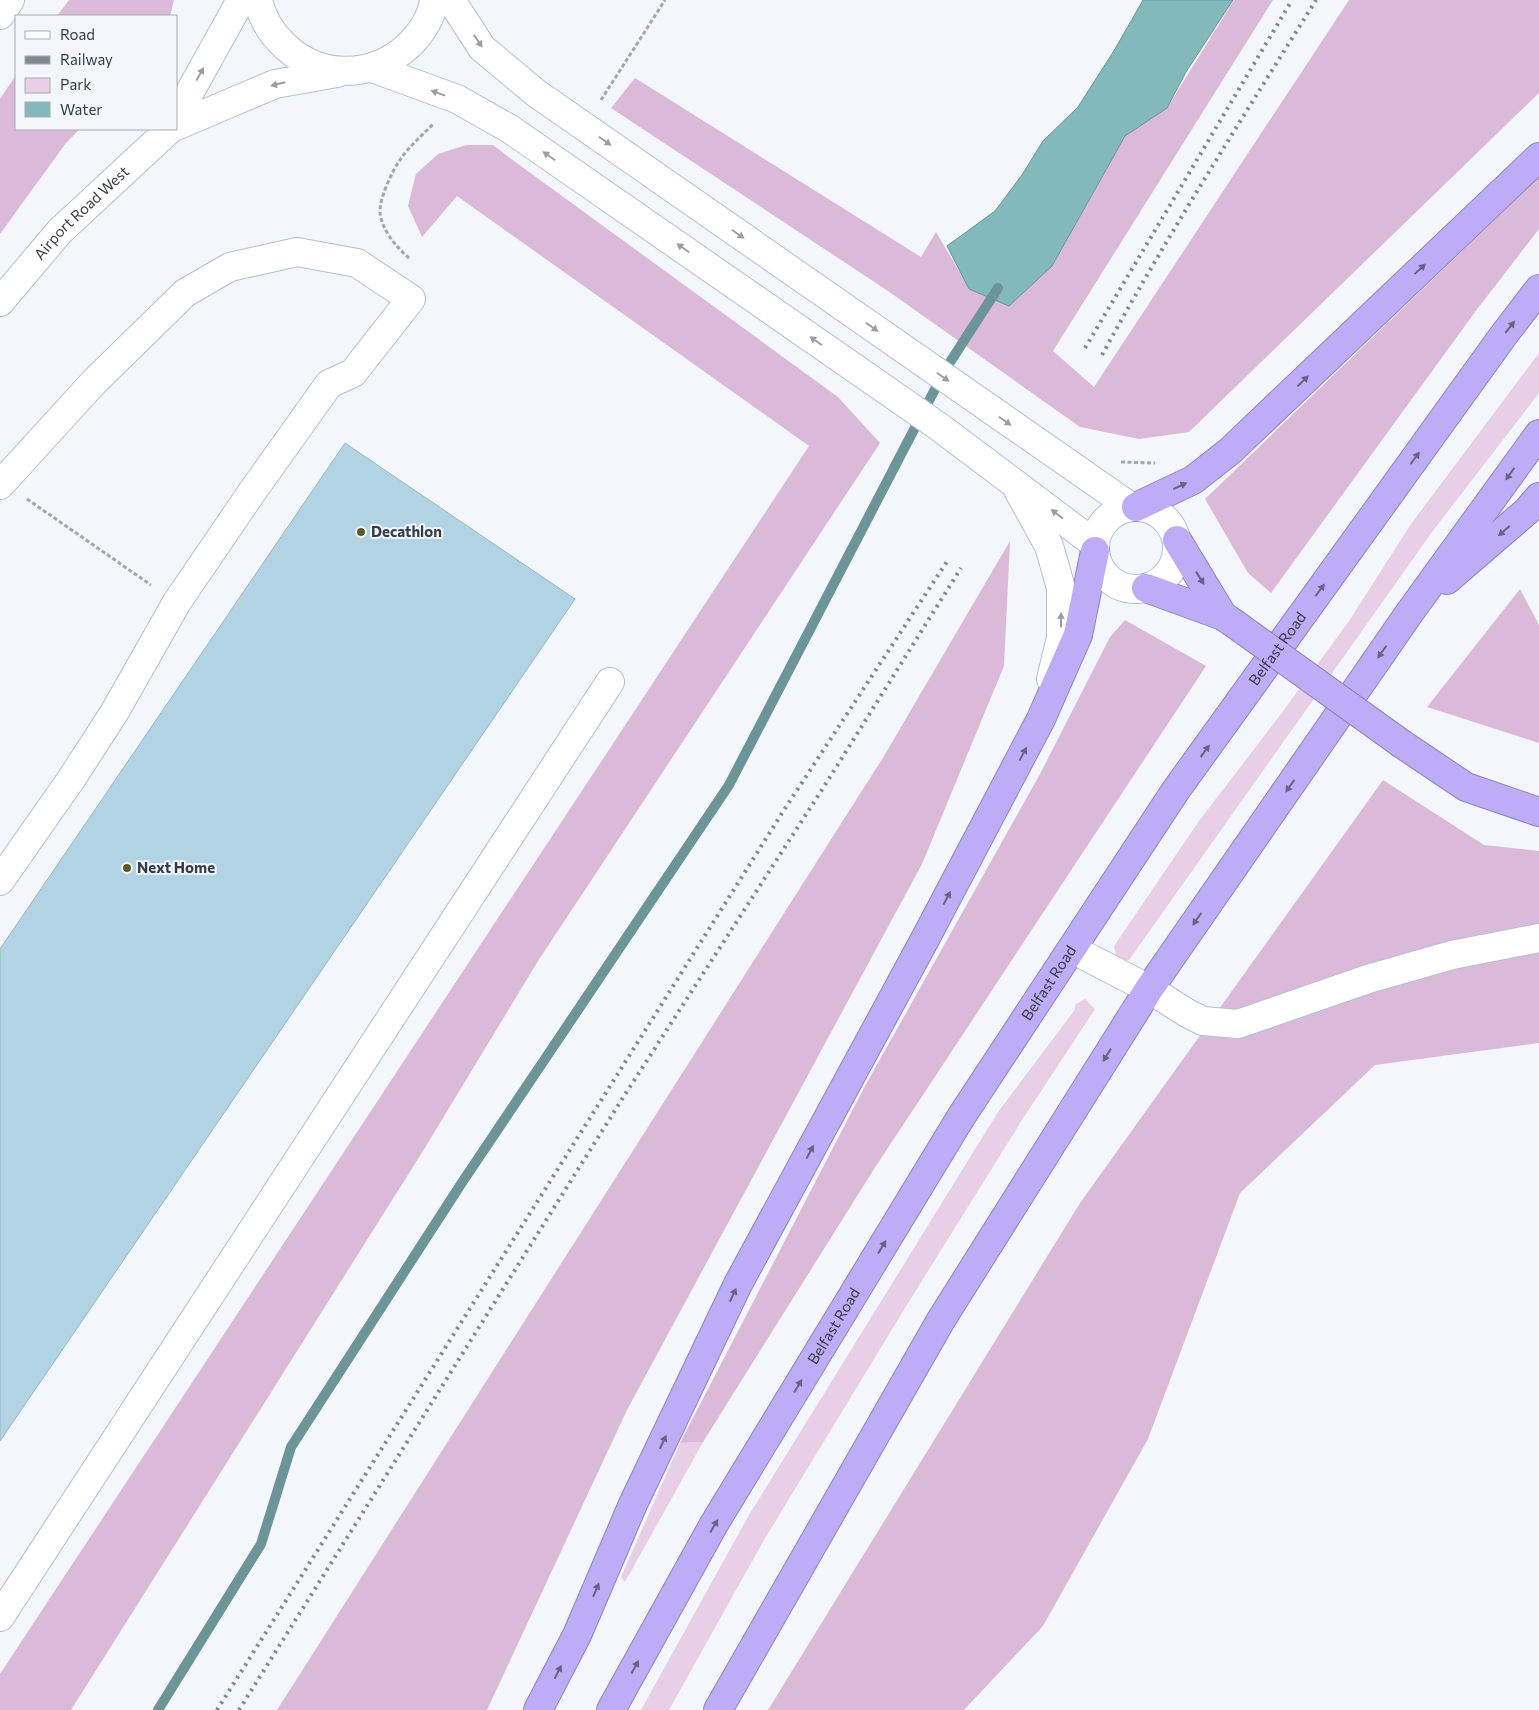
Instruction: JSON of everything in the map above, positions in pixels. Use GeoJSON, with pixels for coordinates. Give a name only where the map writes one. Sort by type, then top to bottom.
{"type":"FeatureCollection","features":[{"type":"Feature","properties":{"kind":"highway"},"geometry":{"type":"LineString","coordinates":[[1134,507],[1193,480],[1230,451],[1539,157]]}},
{"type":"Feature","properties":{"kind":"highway","name":"Belfast Road"},"geometry":{"type":"LineString","coordinates":[[611,1710],[714,1524],[950,1134],[1176,790],[1503,336],[1539,289]]}},
{"type":"Feature","properties":{"kind":"highway"},"geometry":{"type":"LineString","coordinates":[[718,1710],[941,1320],[1149,989],[1410,612],[1539,434]]}},
{"type":"Feature","properties":{"kind":"highway"},"geometry":{"type":"LineString","coordinates":[[1410,612],[1526,511],[1539,497]]}},
{"type":"Feature","properties":{"kind":"highway"},"geometry":{"type":"LineString","coordinates":[[1177,540],[1228,619]]}},
{"type":"Feature","properties":{"kind":"highway"},"geometry":{"type":"LineString","coordinates":[[538,1710],[577,1635],[633,1504],[738,1284],[919,950],[1041,719],[1078,636],[1095,548]]}},
{"type":"Feature","properties":{"kind":"highway"},"geometry":{"type":"LineString","coordinates":[[1146,588],[1228,619],[1402,744],[1466,787],[1539,812]]}},
{"type":"Feature","properties":{"kind":"street"},"geometry":{"type":"LineString","coordinates":[[0,15],[10,0]]}},
{"type":"Feature","properties":{"kind":"street","name":"Airport Road West"},"geometry":{"type":"LineString","coordinates":[[178,115],[241,0]]}},
{"type":"Feature","properties":{"kind":"street"},"geometry":{"type":"LineString","coordinates":[[258,0],[270,31],[290,52],[315,66],[343,72]]}},
{"type":"Feature","properties":{"kind":"street"},"geometry":{"type":"LineString","coordinates":[[372,68],[398,56],[419,36],[433,9],[434,0]]}},
{"type":"Feature","properties":{"kind":"street"},"geometry":{"type":"LineString","coordinates":[[451,0],[482,48],[536,93],[965,393],[1134,507]]}},
{"type":"Feature","properties":{"kind":"street"},"geometry":{"type":"LineString","coordinates":[[372,68],[457,100],[510,129],[900,398],[1013,480],[1095,548]]}},
{"type":"Feature","properties":{"kind":"street","name":"Airport Road West"},"geometry":{"type":"LineString","coordinates":[[178,124],[275,84],[372,68]]}},
{"type":"Feature","properties":{"kind":"street","name":"Airport Road West"},"geometry":{"type":"LineString","coordinates":[[0,302],[60,231],[168,130]]}},
{"type":"Feature","properties":{"kind":"street"},"geometry":{"type":"LineString","coordinates":[[0,881],[83,762],[114,712],[176,602],[329,384],[353,373],[411,299],[357,263],[297,252],[230,267],[185,293],[94,382],[10,490]]}},
{"type":"Feature","properties":{"kind":"street"},"geometry":{"type":"LineString","coordinates":[[1013,480],[1049,546],[1061,588],[1061,638],[1041,719]]}},
{"type":"Feature","properties":{"kind":"street"},"geometry":{"type":"LineString","coordinates":[[1134,507],[1145,508],[1162,516],[1169,523],[1177,540],[1178,553],[1174,565],[1158,584],[1146,588],[1132,589],[1118,585],[1107,576],[1099,565],[1095,548],[1098,533],[1103,523],[1111,515],[1134,507]]}},
{"type":"Feature","properties":{"kind":"street"},"geometry":{"type":"LineString","coordinates":[[0,1617],[610,682]]}},
{"type":"Feature","properties":{"kind":"street"},"geometry":{"type":"LineString","coordinates":[[1072,949],[1149,989],[1203,1021],[1238,1024],[1368,979],[1443,958],[1539,938]]}},
{"type":"Feature","properties":{"kind":"path"},"geometry":{"type":"LineString","coordinates":[[584,126],[665,0]]}},
{"type":"Feature","properties":{"kind":"path"},"geometry":{"type":"LineString","coordinates":[[409,258],[387,232],[380,212],[384,192],[400,159],[457,100]]}},
{"type":"Feature","properties":{"kind":"path"},"geometry":{"type":"LineString","coordinates":[[10,490],[176,602]]}},
{"type":"Feature","properties":{"kind":"green space"},"geometry":{"type":"Polygon","coordinates":[[[1539,353],[1539,393],[1432,532],[1129,960],[1117,961],[1114,946],[1199,821],[1349,621],[1411,524],[1539,353]]]}},
{"type":"Feature","properties":{"kind":"green space"},"geometry":{"type":"Polygon","coordinates":[[[1085,999],[1095,1009],[1022,1120],[764,1540],[669,1710],[641,1710],[749,1515],[998,1112],[1074,1011],[1076,1004],[1085,999]]]}},
{"type":"Feature","properties":{"kind":"green space"},"geometry":{"type":"Polygon","coordinates":[[[703,1442],[625,1582],[621,1577],[680,1443],[703,1442]]]}},
{"type":"Feature","properties":{"kind":"shaded area"},"geometry":{"type":"Polygon","coordinates":[[[69,0],[174,0],[170,15],[58,15],[69,0]]]}},
{"type":"Feature","properties":{"kind":"shaded area"},"geometry":{"type":"Polygon","coordinates":[[[1234,0],[1273,0],[1053,351],[1094,387],[1349,0],[1539,0],[1539,93],[1189,432],[1139,439],[1080,427],[888,291],[611,108],[635,78],[921,257],[936,232],[969,288],[1052,266],[1125,136],[1167,108],[1234,0]]]}},
{"type":"Feature","properties":{"kind":"shaded area"},"geometry":{"type":"Polygon","coordinates":[[[15,76],[15,130],[79,130],[66,143],[0,234],[0,99],[15,76]]]}},
{"type":"Feature","properties":{"kind":"shaded area"},"geometry":{"type":"Polygon","coordinates":[[[466,145],[493,145],[838,397],[880,443],[538,961],[423,1151],[71,1710],[0,1710],[0,1674],[809,446],[457,196],[422,237],[408,206],[416,174],[438,154],[466,145]]]}},
{"type":"Feature","properties":{"kind":"shaded area"},"geometry":{"type":"Polygon","coordinates":[[[1539,177],[1539,229],[1475,312],[1271,593],[1248,573],[1205,499],[1539,177]]]}},
{"type":"Feature","properties":{"kind":"shaded area"},"geometry":{"type":"Polygon","coordinates":[[[1010,541],[1004,666],[922,864],[627,1410],[487,1710],[277,1710],[884,756],[1010,541]]]}},
{"type":"Feature","properties":{"kind":"shaded area"},"geometry":{"type":"Polygon","coordinates":[[[1520,589],[1539,625],[1539,743],[1427,707],[1520,589]]]}},
{"type":"Feature","properties":{"kind":"shaded area"},"geometry":{"type":"Polygon","coordinates":[[[1125,620],[1206,666],[874,1169],[703,1442],[680,1443],[865,1086],[1040,774],[1110,637],[1125,620]]]}},
{"type":"Feature","properties":{"kind":"shaded area"},"geometry":{"type":"Polygon","coordinates":[[[1383,780],[1484,845],[1539,851],[1539,1043],[1375,1065],[1240,1193],[1148,1439],[1043,1626],[964,1710],[768,1710],[1080,1203],[1383,780]]]}},
{"type":"Feature","properties":{"kind":"water"},"geometry":{"type":"Polygon","coordinates":[[[1143,0],[1233,0],[1186,72],[1167,108],[1125,136],[1052,266],[1009,306],[969,289],[947,246],[995,211],[1022,175],[1043,141],[1078,107],[1115,49],[1143,0]]]}},
{"type":"Feature","properties":{"kind":"building"},"geometry":{"type":"Polygon","coordinates":[[[345,443],[575,599],[0,1441],[0,949],[345,443]]]}},
{"type":"Feature","properties":{"kind":"waterway"},"geometry":{"type":"LineString","coordinates":[[158,1710],[261,1544],[291,1447],[461,1184],[729,785],[945,370],[998,288]]}},
{"type":"Feature","properties":{"kind":"railway"},"geometry":{"type":"LineString","coordinates":[[1085,348],[1292,0]]}},
{"type":"Feature","properties":{"kind":"railway"},"geometry":{"type":"LineString","coordinates":[[1102,355],[1179,220],[1316,0]]}},
{"type":"Feature","properties":{"kind":"railway"},"geometry":{"type":"LineString","coordinates":[[217,1710],[784,810],[948,560]]}},
{"type":"Feature","properties":{"kind":"railway"},"geometry":{"type":"LineString","coordinates":[[239,1710],[624,1096],[825,785],[961,568]]}},
{"type":"Feature","properties":{"kind":"place","name":"Decathlon"},"geometry":{"type":"Point","coordinates":[361,532]}},
{"type":"Feature","properties":{"kind":"place","name":"Next Home"},"geometry":{"type":"Point","coordinates":[127,868]}}]}
